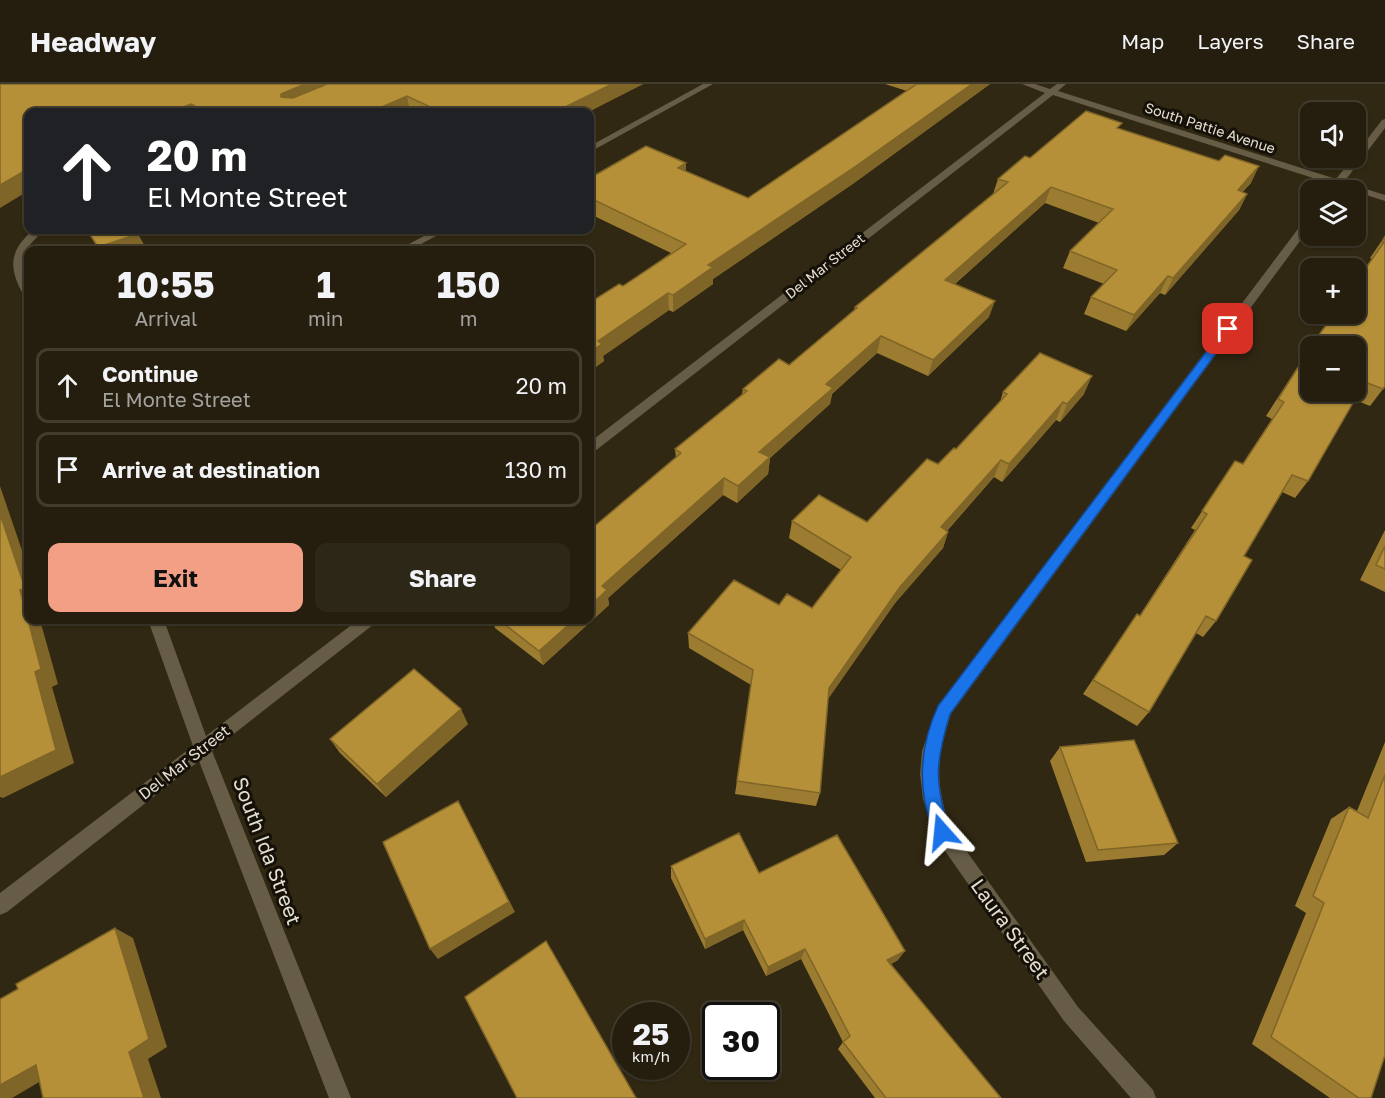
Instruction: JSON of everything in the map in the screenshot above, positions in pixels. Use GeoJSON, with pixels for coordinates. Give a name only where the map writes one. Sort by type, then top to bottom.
{"type":"FeatureCollection","features":[{"type":"Feature","properties":{"kind":"street"},"geometry":{"type":"LineString","coordinates":[[594,147],[709,84]]}},
{"type":"Feature","properties":{"kind":"street","name":"South Pattie Avenue"},"geometry":{"type":"LineString","coordinates":[[1026,84],[1314,180]]}},
{"type":"Feature","properties":{"kind":"street","name":"Del Mar Street"},"geometry":{"type":"LineString","coordinates":[[594,445],[1062,84]]}},
{"type":"Feature","properties":{"kind":"street"},"geometry":{"type":"LineString","coordinates":[[1340,180],[1385,122]]}},
{"type":"Feature","properties":{"kind":"street","name":"South Pattie Avenue"},"geometry":{"type":"LineString","coordinates":[[1366,194],[1385,198]]}},
{"type":"Feature","properties":{"kind":"street"},"geometry":{"type":"LineString","coordinates":[[24,285],[19,274],[17,259],[21,248],[34,234]]}},
{"type":"Feature","properties":{"kind":"street"},"geometry":{"type":"LineString","coordinates":[[411,246],[433,234]]}},
{"type":"Feature","properties":{"kind":"street","name":"Laura Street"},"geometry":{"type":"LineString","coordinates":[[1145,1098],[1071,1014],[942,832],[932,799],[929,774],[935,737],[944,711],[959,689],[1053,567],[1300,234]]}},
{"type":"Feature","properties":{"kind":"street","name":"South Ida Street"},"geometry":{"type":"LineString","coordinates":[[157,624],[202,747],[340,1098]]}},
{"type":"Feature","properties":{"kind":"street","name":"Del Mar Street"},"geometry":{"type":"LineString","coordinates":[[0,905],[364,624]]}},
{"type":"Feature","properties":{"kind":"building"},"geometry":{"type":"Polygon","coordinates":[[[0,84],[305,84],[281,94],[281,97],[293,98],[327,84],[612,84],[563,108],[432,108],[407,96],[379,108],[199,108],[191,104],[180,108],[24,108],[24,171],[0,185],[0,84]]]}},
{"type":"Feature","properties":{"kind":"building"},"geometry":{"type":"Polygon","coordinates":[[[917,84],[972,84],[856,166],[708,265],[713,267],[673,295],[668,293],[598,341],[602,344],[594,349],[594,300],[619,284],[623,286],[686,244],[594,200],[594,176],[646,146],[686,163],[678,168],[748,198],[917,84]]]}},
{"type":"Feature","properties":{"kind":"building"},"geometry":{"type":"Polygon","coordinates":[[[1086,111],[1122,123],[1117,128],[1219,161],[1225,155],[1259,166],[1238,190],[1247,194],[1173,278],[1168,276],[1134,315],[1091,297],[1117,270],[1070,251],[1113,209],[1051,187],[945,280],[995,301],[933,360],[881,336],[826,384],[833,388],[759,452],[770,457],[738,486],[724,478],[602,586],[607,590],[594,602],[594,527],[681,453],[675,449],[747,391],[743,389],[779,359],[789,365],[857,308],[855,307],[1008,182],[998,179],[1025,156],[1030,158],[1086,111]]]}},
{"type":"Feature","properties":{"kind":"building"},"geometry":{"type":"Polygon","coordinates":[[[90,234],[138,234],[101,246],[97,246],[90,234]]]}},
{"type":"Feature","properties":{"kind":"building"},"geometry":{"type":"Polygon","coordinates":[[[1385,236],[1385,386],[1383,389],[1366,382],[1366,336],[1318,336],[1327,324],[1366,324],[1366,268],[1384,242],[1382,242],[1385,236]]]}},
{"type":"Feature","properties":{"kind":"building"},"geometry":{"type":"Polygon","coordinates":[[[1040,353],[1092,376],[1067,404],[1063,402],[1009,464],[1001,460],[941,527],[948,532],[900,587],[829,688],[820,793],[737,781],[753,670],[688,633],[734,580],[779,605],[787,594],[812,608],[851,557],[792,521],[819,495],[867,522],[927,459],[938,464],[954,448],[956,449],[1007,394],[1003,392],[1040,353]]]}},
{"type":"Feature","properties":{"kind":"building"},"geometry":{"type":"Polygon","coordinates":[[[1300,364],[1300,402],[1353,402],[1308,481],[1292,475],[1244,556],[1252,560],[1216,621],[1206,616],[1149,712],[1093,680],[1137,614],[1140,616],[1207,514],[1202,511],[1235,461],[1243,464],[1284,402],[1278,399],[1300,364]]]}},
{"type":"Feature","properties":{"kind":"building"},"geometry":{"type":"Polygon","coordinates":[[[0,514],[24,585],[24,588],[20,590],[24,605],[24,624],[29,624],[41,669],[35,672],[56,750],[0,777],[0,514]]]}},
{"type":"Feature","properties":{"kind":"building"},"geometry":{"type":"Polygon","coordinates":[[[1385,546],[1385,569],[1376,565],[1385,546]]]}},
{"type":"Feature","properties":{"kind":"building"},"geometry":{"type":"Polygon","coordinates":[[[504,624],[569,624],[539,651],[504,624]]]}},
{"type":"Feature","properties":{"kind":"building"},"geometry":{"type":"Polygon","coordinates":[[[414,669],[461,709],[377,784],[330,739],[414,669]]]}},
{"type":"Feature","properties":{"kind":"building"},"geometry":{"type":"Polygon","coordinates":[[[1134,740],[1178,843],[1098,850],[1060,747],[1134,740]]]}},
{"type":"Feature","properties":{"kind":"building"},"geometry":{"type":"Polygon","coordinates":[[[1385,775],[1385,1055],[1371,1098],[1359,1098],[1271,1037],[1324,903],[1313,896],[1349,807],[1368,818],[1385,775]]]}},
{"type":"Feature","properties":{"kind":"building"},"geometry":{"type":"Polygon","coordinates":[[[458,801],[509,902],[430,949],[383,842],[458,801]]]}},
{"type":"Feature","properties":{"kind":"building"},"geometry":{"type":"Polygon","coordinates":[[[739,833],[759,873],[837,835],[905,951],[887,960],[1001,1098],[886,1098],[843,1042],[850,1036],[805,949],[768,967],[744,920],[705,939],[671,866],[739,833]]]}},
{"type":"Feature","properties":{"kind":"building"},"geometry":{"type":"Polygon","coordinates":[[[115,928],[149,1039],[129,1052],[144,1098],[43,1098],[36,1065],[0,1085],[0,999],[18,989],[16,984],[115,928]]]}},
{"type":"Feature","properties":{"kind":"building"},"geometry":{"type":"Polygon","coordinates":[[[546,941],[612,1056],[612,1080],[626,1080],[636,1098],[517,1098],[465,997],[546,941]]]}},
{"type":"Feature","properties":{"kind":"route"},"geometry":{"type":"LineString","coordinates":[[942,832],[932,799],[929,774],[931,751],[944,711],[1228,329]]}}]}
